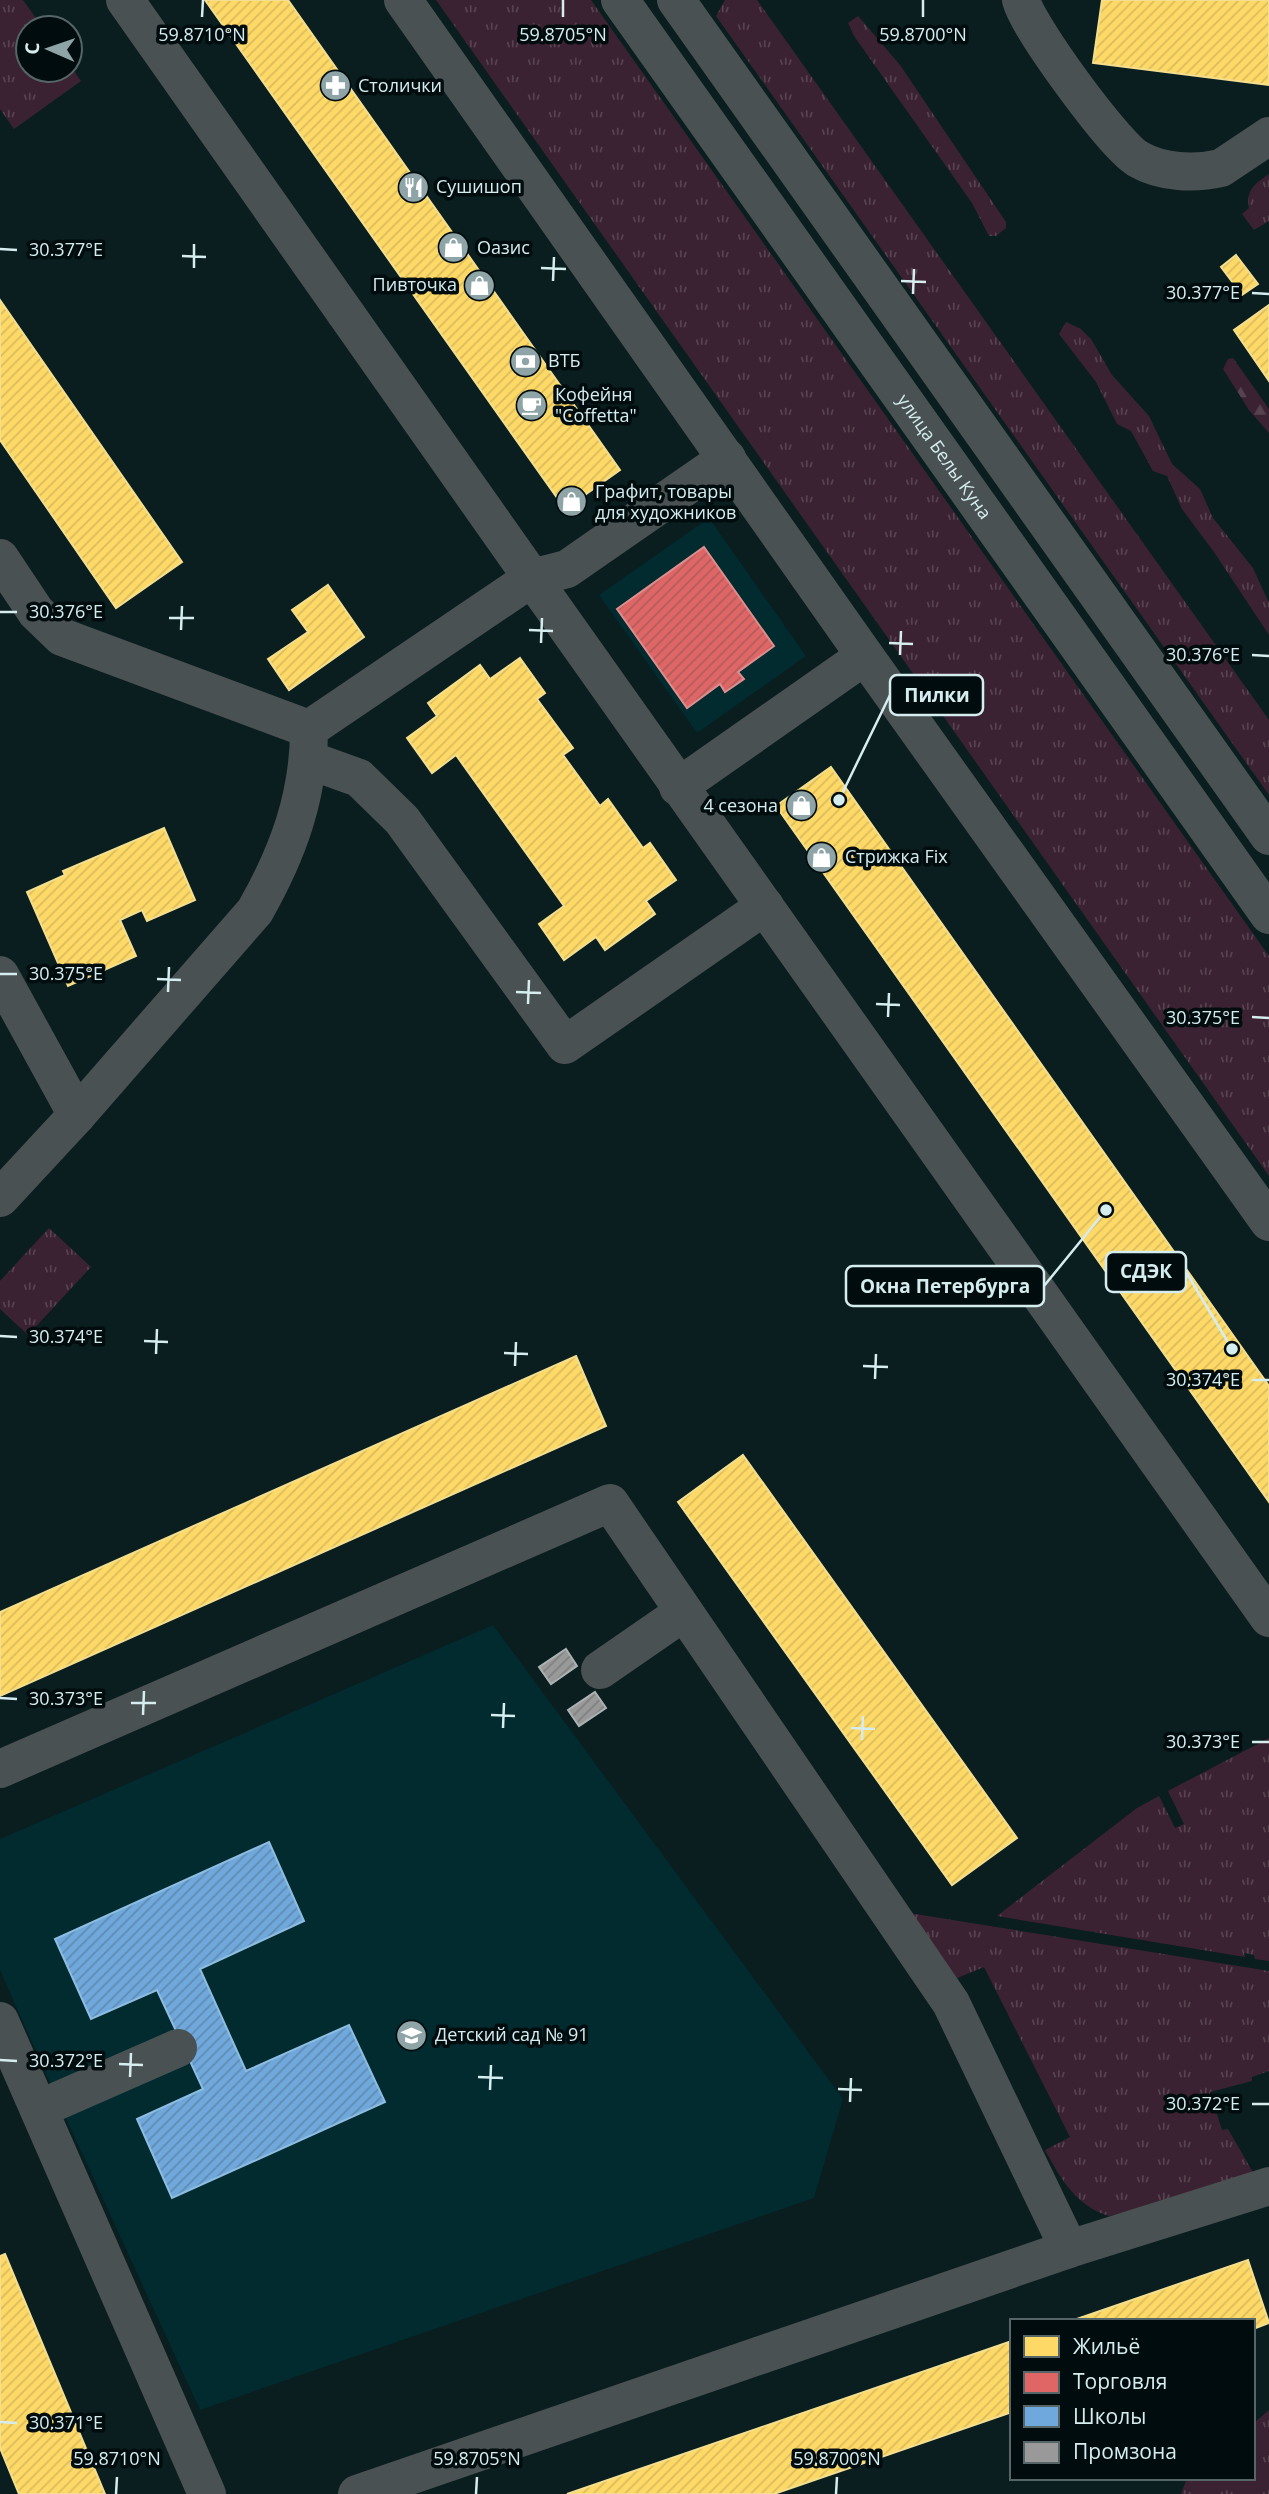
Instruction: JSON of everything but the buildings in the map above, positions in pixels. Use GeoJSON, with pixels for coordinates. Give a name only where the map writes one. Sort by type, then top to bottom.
{"type":"FeatureCollection","features":[{"type":"Feature","properties":{"kind":"street"},"geometry":{"type":"LineString","coordinates":[[125,0],[678,787],[1269,1618]]}},
{"type":"Feature","properties":{"kind":"street"},"geometry":{"type":"LineString","coordinates":[[403,0],[865,656],[1269,1222]]}},
{"type":"Feature","properties":{"kind":"street","name":"улица Белы Куна"},"geometry":{"type":"LineString","coordinates":[[620,0],[1269,915]]}},
{"type":"Feature","properties":{"kind":"street"},"geometry":{"type":"LineString","coordinates":[[1021,0],[1049,49],[1118,141],[1137,159],[1164,169],[1193,172],[1214,170],[1269,136]]}},
{"type":"Feature","properties":{"kind":"street"},"geometry":{"type":"LineString","coordinates":[[681,2],[1269,836]]}},
{"type":"Feature","properties":{"kind":"street"},"geometry":{"type":"LineString","coordinates":[[0,1198],[77,1115],[256,911],[274,878],[295,826],[309,744],[532,578],[567,569],[727,458]]}},
{"type":"Feature","properties":{"kind":"street"},"geometry":{"type":"LineString","coordinates":[[0,558],[36,612],[62,637],[309,744],[359,778],[402,820],[565,1045],[696,951],[765,906]]}},
{"type":"Feature","properties":{"kind":"street"},"geometry":{"type":"LineString","coordinates":[[678,787],[865,656]]}},
{"type":"Feature","properties":{"kind":"street"},"geometry":{"type":"LineString","coordinates":[[0,975],[77,1115]]}},
{"type":"Feature","properties":{"kind":"street"},"geometry":{"type":"LineString","coordinates":[[0,1769],[610,1503],[951,2003],[1069,2249]]}},
{"type":"Feature","properties":{"kind":"street"},"geometry":{"type":"LineString","coordinates":[[600,1670],[684,1612]]}},
{"type":"Feature","properties":{"kind":"street"},"geometry":{"type":"LineString","coordinates":[[0,2021],[207,2494]]}},
{"type":"Feature","properties":{"kind":"street"},"geometry":{"type":"LineString","coordinates":[[39,2109],[178,2048]]}},
{"type":"Feature","properties":{"kind":"street"},"geometry":{"type":"LineString","coordinates":[[356,2494],[1069,2249],[1269,2186]]}},
{"type":"Feature","properties":{"kind":"shaded area"},"geometry":{"type":"Polygon","coordinates":[[[709,518],[806,656],[697,733],[599,595],[709,518]]]}},
{"type":"Feature","properties":{"kind":"shaded area","name":"Детский сад № 91"},"geometry":{"type":"Polygon","coordinates":[[[493,1625],[843,2099],[814,2198],[200,2410],[0,1970],[0,1839],[493,1625]]]}},
{"type":"Feature","properties":{"kind":"green space"},"geometry":{"type":"Polygon","coordinates":[[[0,0],[23,0],[33,14],[14,14],[14,84],[77,84],[14,129],[0,109],[0,0]]]}},
{"type":"Feature","properties":{"kind":"green space"},"geometry":{"type":"Polygon","coordinates":[[[436,0],[591,0],[1269,956],[1269,1176],[436,0]]]}},
{"type":"Feature","properties":{"kind":"green space"},"geometry":{"type":"Polygon","coordinates":[[[725,0],[757,0],[1269,720],[1269,795],[716,16],[725,0]]]}},
{"type":"Feature","properties":{"kind":"green space"},"geometry":{"type":"Polygon","coordinates":[[[858,16],[900,65],[1006,222],[1006,228],[996,236],[989,236],[972,203],[854,36],[848,23],[858,16]]]}},
{"type":"Feature","properties":{"kind":"green space"},"geometry":{"type":"Polygon","coordinates":[[[1269,174],[1269,221],[1254,230],[1242,214],[1249,208],[1250,192],[1269,174]]]}},
{"type":"Feature","properties":{"kind":"green space"},"geometry":{"type":"Polygon","coordinates":[[[1066,322],[1081,329],[1091,339],[1112,375],[1149,416],[1172,464],[1200,489],[1213,518],[1253,568],[1269,603],[1269,635],[1182,509],[1167,476],[1153,471],[1131,431],[1117,424],[1096,382],[1059,334],[1066,322]]]}},
{"type":"Feature","properties":{"kind":"green space"},"geometry":{"type":"Polygon","coordinates":[[[1233,358],[1269,409],[1269,433],[1249,410],[1223,369],[1228,359],[1233,358]]]}},
{"type":"Feature","properties":{"kind":"green space"},"geometry":{"type":"Polygon","coordinates":[[[49,1228],[91,1267],[28,1335],[0,1309],[0,1281],[49,1228]]]}},
{"type":"Feature","properties":{"kind":"green space"},"geometry":{"type":"Polygon","coordinates":[[[1269,1738],[1269,1961],[1255,1959],[1254,1955],[1244,1953],[1245,1957],[997,1916],[1137,1808],[1159,1796],[1175,1828],[1184,1824],[1168,1791],[1269,1738]]]}},
{"type":"Feature","properties":{"kind":"green space"},"geometry":{"type":"Polygon","coordinates":[[[909,1913],[1269,1971],[1269,2071],[1252,2077],[1252,2081],[1210,2092],[1222,2130],[1228,2129],[1258,2181],[1109,2216],[1087,2206],[1064,2181],[1045,2150],[1070,2137],[984,1967],[955,1979],[909,1913]]]}},
{"type":"Feature","properties":{"kind":"green space"},"geometry":{"type":"Polygon","coordinates":[[[1269,2410],[1269,2494],[1181,2494],[1186,2480],[1255,2480],[1255,2422],[1269,2410]]]}},
{"type":"Feature","properties":{"kind":"place","name":"Столички"},"geometry":{"type":"Point","coordinates":[335,86]}},
{"type":"Feature","properties":{"kind":"place","name":"Сушишоп"},"geometry":{"type":"Point","coordinates":[413,187]}},
{"type":"Feature","properties":{"kind":"place","name":"Оазис"},"geometry":{"type":"Point","coordinates":[454,248]}},
{"type":"Feature","properties":{"kind":"place","name":"Пивточка"},"geometry":{"type":"Point","coordinates":[480,285]}},
{"type":"Feature","properties":{"kind":"place","name":"ВТБ"},"geometry":{"type":"Point","coordinates":[525,361]}},
{"type":"Feature","properties":{"kind":"place","name":"Кофейня \"Соffettа\""},"geometry":{"type":"Point","coordinates":[532,405]}},
{"type":"Feature","properties":{"kind":"place","name":"Графит, товары для художников"},"geometry":{"type":"Point","coordinates":[572,502]}},
{"type":"Feature","properties":{"kind":"place","name":"Пилки"},"geometry":{"type":"Point","coordinates":[839,800]}},
{"type":"Feature","properties":{"kind":"place","name":"4 сезона"},"geometry":{"type":"Point","coordinates":[801,806]}},
{"type":"Feature","properties":{"kind":"place","name":"Стрижка Fix"},"geometry":{"type":"Point","coordinates":[822,857]}},
{"type":"Feature","properties":{"kind":"place","name":"Окна Петербурга"},"geometry":{"type":"Point","coordinates":[1106,1210]}},
{"type":"Feature","properties":{"kind":"place","name":"СДЭК"},"geometry":{"type":"Point","coordinates":[1232,1349]}},
{"type":"Feature","properties":{"kind":"place","name":"Детский сад № 91"},"geometry":{"type":"Point","coordinates":[412,2035]}}]}
